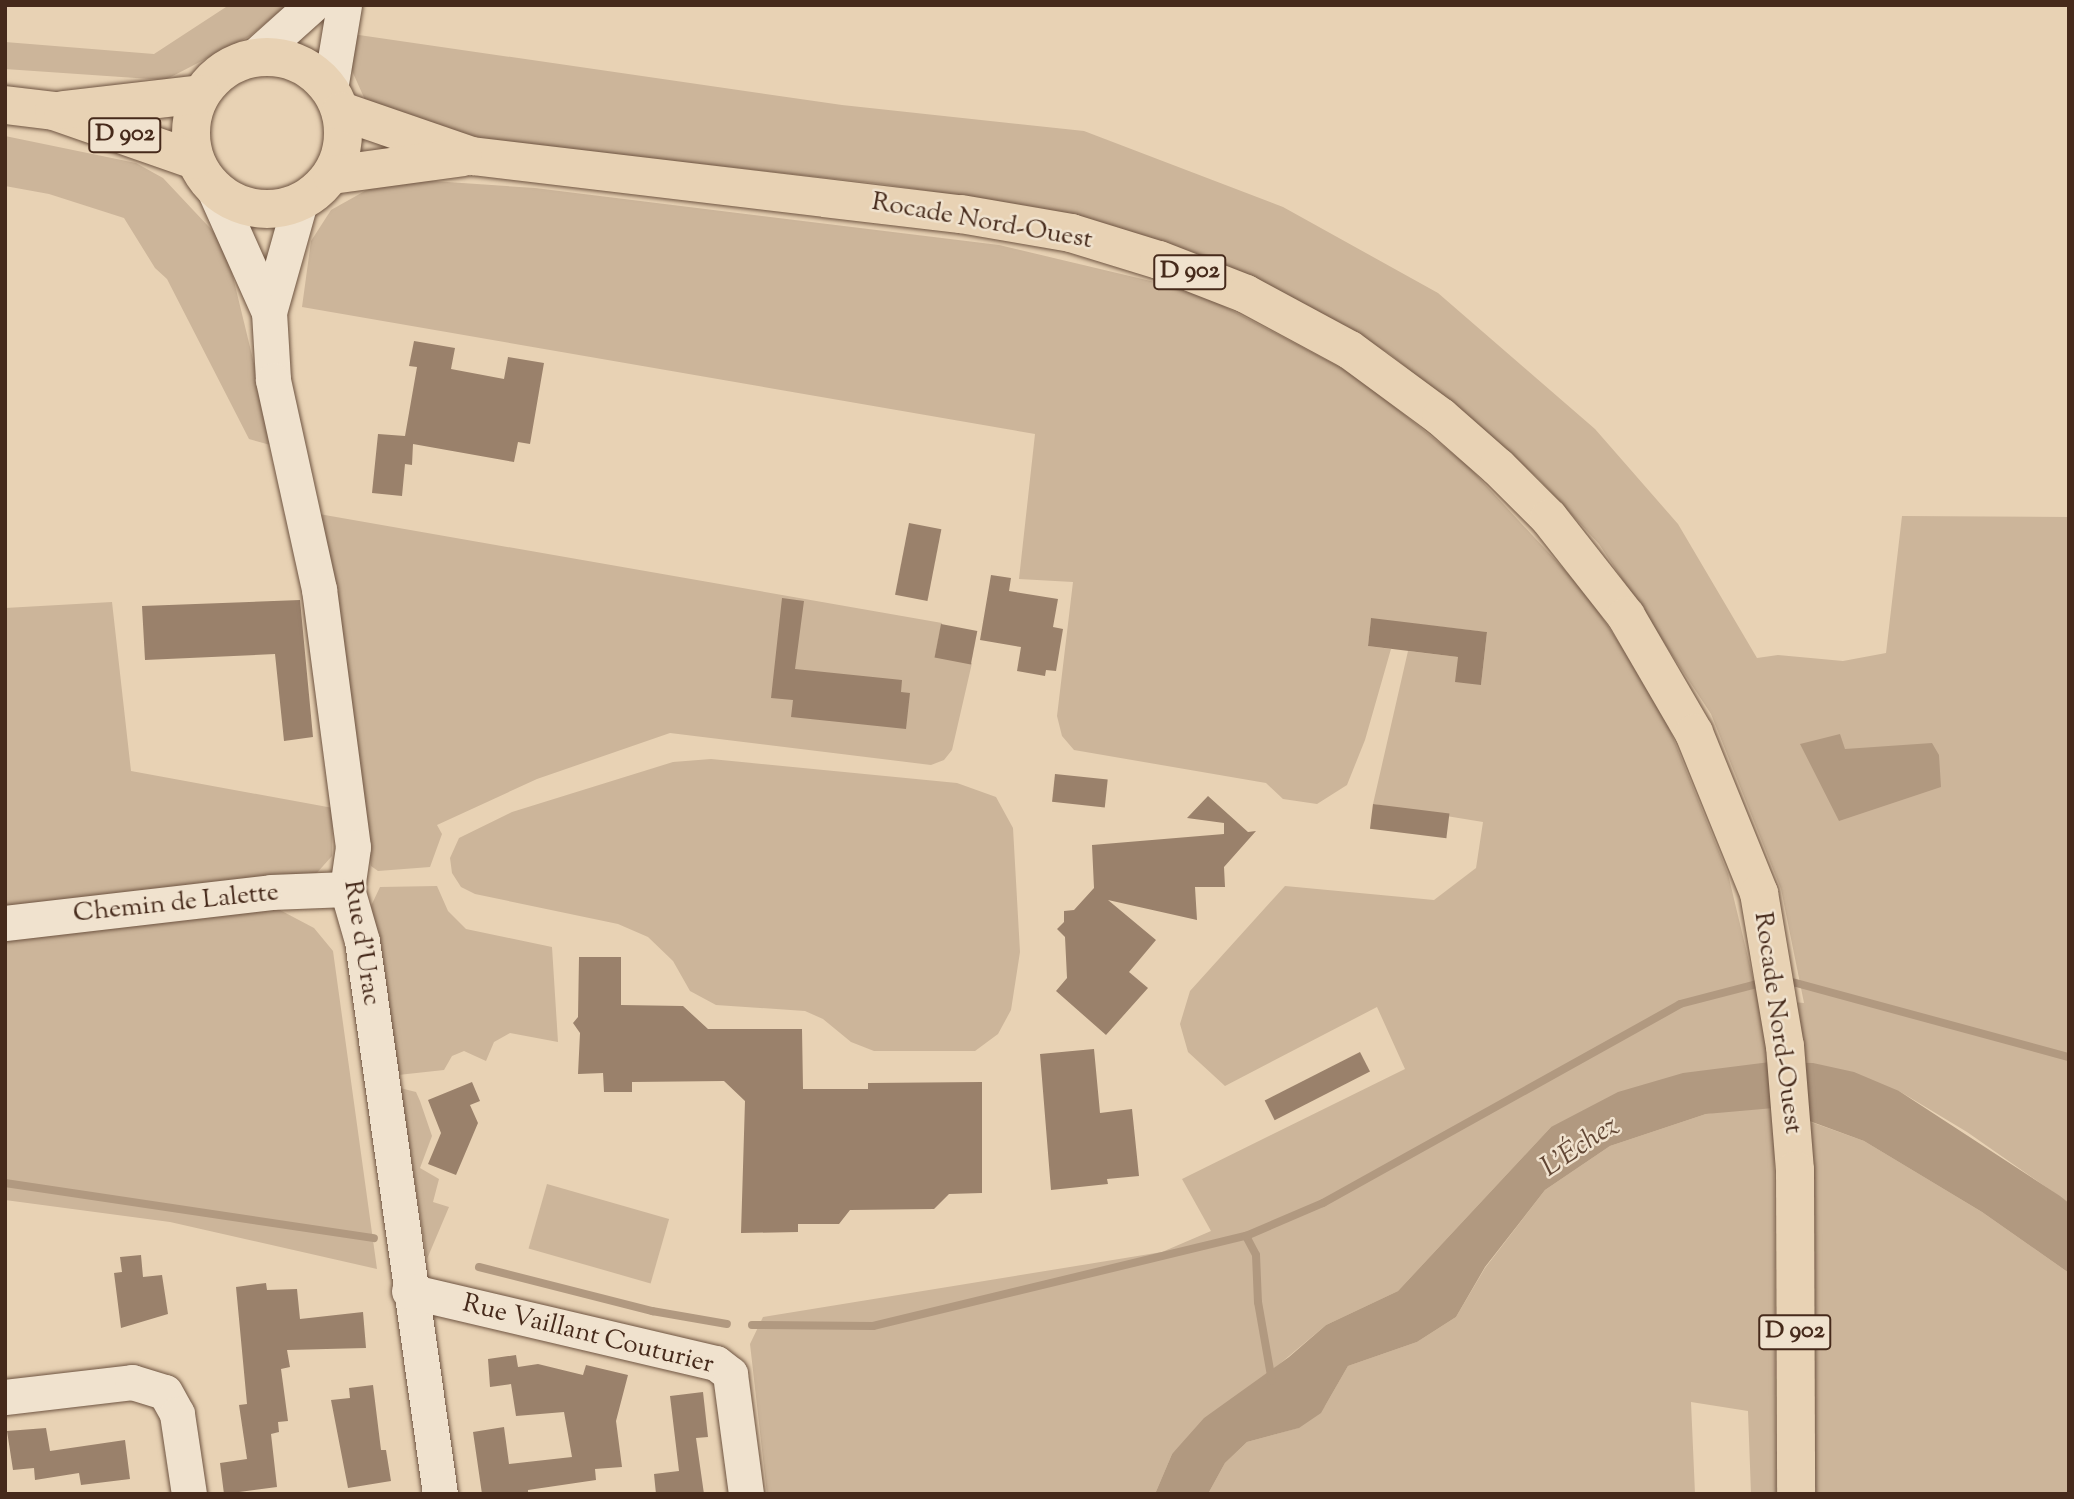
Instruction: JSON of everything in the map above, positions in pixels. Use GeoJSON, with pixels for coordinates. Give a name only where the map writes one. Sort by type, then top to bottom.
{"type":"FeatureCollection","features":[{"type":"Feature","properties":{"kind":"main road"},"geometry":{"type":"LineString","coordinates":[[253,58],[296,62],[335,100],[344,132],[332,175],[300,202],[278,209],[254,209],[231,201],[204,173],[191,138],[201,94],[232,65],[253,58]]}},
{"type":"Feature","properties":{"kind":"main road","name":"D 902"},"geometry":{"type":"LineString","coordinates":[[5,105],[54,111],[201,94]]}},
{"type":"Feature","properties":{"kind":"main road","name":"Rocade Nord-Ouest"},"geometry":{"type":"LineString","coordinates":[[335,100],[472,156]]}},
{"type":"Feature","properties":{"kind":"main road","name":"D 902"},"geometry":{"type":"LineString","coordinates":[[54,111],[204,173]]}},
{"type":"Feature","properties":{"kind":"main road","name":"Rocade Nord-Ouest"},"geometry":{"type":"LineString","coordinates":[[332,175],[472,156],[864,201],[1071,233],[1159,260],[1246,294],[1350,350],[1441,417],[1498,467],[1549,518],[1626,616],[1707,760],[1759,893],[1785,1046],[1795,1170],[1796,1494]]}},
{"type":"Feature","properties":{"kind":"street"},"geometry":{"type":"LineString","coordinates":[[253,58],[312,5]]}},
{"type":"Feature","properties":{"kind":"street"},"geometry":{"type":"LineString","coordinates":[[335,100],[344,5]]}},
{"type":"Feature","properties":{"kind":"street","name":"Rue d'Urac"},"geometry":{"type":"LineString","coordinates":[[204,173],[269,312]]}},
{"type":"Feature","properties":{"kind":"street","name":"Rue d'Urac"},"geometry":{"type":"LineString","coordinates":[[300,202],[269,312],[273,380],[320,603],[353,847],[347,889],[362,941],[409,1291],[440,1494]]}},
{"type":"Feature","properties":{"kind":"street","name":"Chemin de Lalette"},"geometry":{"type":"LineString","coordinates":[[5,923],[271,892],[347,889]]}},
{"type":"Feature","properties":{"kind":"street","name":"Rue Vaillant Couturier"},"geometry":{"type":"LineString","coordinates":[[409,1291],[716,1363],[730,1374],[746,1494]]}},
{"type":"Feature","properties":{"kind":"street"},"geometry":{"type":"LineString","coordinates":[[5,1397],[132,1382],[165,1392],[177,1414],[189,1494]]}},
{"type":"Feature","properties":{"kind":"shaded area"},"geometry":{"type":"Polygon","coordinates":[[[287,5],[250,36],[165,80],[5,69],[5,42],[154,54],[226,7],[287,5]]]}},
{"type":"Feature","properties":{"kind":"shaded area"},"geometry":{"type":"Polygon","coordinates":[[[352,34],[842,105],[1084,131],[1283,207],[1438,293],[1595,429],[1678,524],[1757,658],[1778,655],[1843,661],[1886,653],[1902,516],[2069,517],[2069,1203],[1967,1132],[1899,1091],[1551,1127],[1398,1291],[1326,1325],[1172,1454],[1155,1494],[767,1494],[750,1344],[763,1317],[1162,1252],[1211,1231],[1182,1179],[1405,1069],[1377,1007],[1225,1086],[1188,1052],[1180,1024],[1190,991],[1285,886],[1434,900],[1476,868],[1483,822],[1373,804],[1408,651],[1458,657],[1481,685],[1487,632],[1371,619],[1368,646],[1391,649],[1365,740],[1347,785],[1317,804],[1283,799],[1266,783],[1074,750],[1062,736],[1057,716],[1073,582],[1019,579],[1035,434],[302,307],[311,241],[331,210],[388,178],[535,188],[999,245],[1197,292],[1355,375],[1468,466],[1586,593],[1659,703],[1728,874],[1758,999],[1804,1003],[1781,889],[1711,714],[1599,544],[1537,477],[1390,354],[1288,295],[1190,251],[1041,208],[882,184],[482,140],[366,102],[349,64],[352,34]]]}},
{"type":"Feature","properties":{"kind":"shaded area"},"geometry":{"type":"Polygon","coordinates":[[[5,136],[136,163],[163,178],[225,244],[274,446],[249,439],[167,279],[155,268],[124,218],[49,194],[5,186],[5,136]]]}},
{"type":"Feature","properties":{"kind":"shaded area"},"geometry":{"type":"Polygon","coordinates":[[[319,514],[942,623],[935,656],[972,663],[952,750],[944,760],[931,765],[670,733],[537,779],[437,825],[442,834],[430,867],[378,871],[371,866],[319,514]]]}},
{"type":"Feature","properties":{"kind":"shaded area"},"geometry":{"type":"Polygon","coordinates":[[[112,602],[131,771],[333,808],[332,856],[314,876],[5,906],[5,608],[112,602]]]}},
{"type":"Feature","properties":{"kind":"shaded area"},"geometry":{"type":"Polygon","coordinates":[[[711,759],[957,783],[996,797],[1013,828],[1020,952],[1011,1010],[998,1034],[975,1051],[874,1051],[851,1042],[823,1019],[805,1011],[716,1005],[690,991],[673,961],[648,937],[618,924],[475,894],[461,887],[452,873],[450,858],[459,838],[512,812],[673,762],[711,759]]]}},
{"type":"Feature","properties":{"kind":"shaded area"},"geometry":{"type":"Polygon","coordinates":[[[437,886],[448,911],[466,929],[552,947],[558,1042],[510,1033],[494,1042],[486,1061],[464,1051],[452,1056],[444,1070],[398,1075],[371,906],[380,887],[437,886]]]}},
{"type":"Feature","properties":{"kind":"shaded area"},"geometry":{"type":"Polygon","coordinates":[[[278,909],[314,928],[333,951],[377,1269],[170,1222],[5,1200],[5,941],[278,909]]]}},
{"type":"Feature","properties":{"kind":"shaded area"},"geometry":{"type":"Polygon","coordinates":[[[400,1088],[416,1092],[420,1101],[432,1136],[420,1168],[439,1179],[433,1202],[449,1207],[427,1259],[400,1088]]]}},
{"type":"Feature","properties":{"kind":"shaded area"},"geometry":{"type":"Polygon","coordinates":[[[1744,1108],[1774,1108],[1776,1494],[1751,1494],[1748,1411],[1691,1402],[1695,1494],[1208,1494],[1225,1463],[1247,1442],[1298,1428],[1325,1406],[1348,1366],[1417,1342],[1456,1317],[1485,1268],[1545,1190],[1610,1146],[1706,1114],[1744,1108]]]}},
{"type":"Feature","properties":{"kind":"shaded area"},"geometry":{"type":"Polygon","coordinates":[[[1811,1122],[1864,1141],[1982,1212],[2069,1273],[2069,1494],[1815,1494],[1811,1122]]]}},
{"type":"Feature","properties":{"kind":"shaded area"},"geometry":{"type":"Polygon","coordinates":[[[547,1184],[669,1219],[651,1283],[529,1248],[547,1184]]]}},
{"type":"Feature","properties":{"kind":"water"},"geometry":{"type":"Polygon","coordinates":[[[1840,734],[1845,749],[1932,743],[1939,755],[1941,787],[1839,821],[1800,744],[1840,734]]]}},
{"type":"Feature","properties":{"kind":"water","name":"L'Échez"},"geometry":{"type":"Polygon","coordinates":[[[1770,1062],[1813,1063],[1854,1072],[1899,1091],[2060,1196],[2069,1203],[2069,1273],[1982,1212],[1864,1141],[1774,1108],[1706,1114],[1610,1146],[1545,1190],[1485,1267],[1456,1317],[1417,1342],[1348,1366],[1321,1413],[1299,1428],[1247,1442],[1225,1463],[1208,1494],[1155,1494],[1172,1454],[1204,1418],[1289,1357],[1326,1325],[1398,1291],[1551,1127],[1618,1092],[1683,1073],[1770,1062]]]}},
{"type":"Feature","properties":{"kind":"building"},"geometry":{"type":"Polygon","coordinates":[[[414,341],[455,348],[451,369],[504,379],[508,357],[544,363],[530,444],[518,442],[514,462],[413,444],[412,465],[405,464],[402,496],[372,493],[378,434],[405,436],[417,367],[409,366],[414,341]]]}},
{"type":"Feature","properties":{"kind":"building"},"geometry":{"type":"Polygon","coordinates":[[[909,523],[941,529],[927,601],[895,595],[909,523]]]}},
{"type":"Feature","properties":{"kind":"building"},"geometry":{"type":"Polygon","coordinates":[[[991,575],[1011,578],[1009,591],[1058,599],[1053,627],[1063,629],[1056,671],[1046,670],[1045,676],[1017,671],[1021,647],[980,640],[991,575]]]}},
{"type":"Feature","properties":{"kind":"building"},"geometry":{"type":"Polygon","coordinates":[[[782,598],[804,601],[795,669],[902,680],[901,692],[910,693],[906,729],[791,717],[793,700],[771,698],[782,598]]]}},
{"type":"Feature","properties":{"kind":"building"},"geometry":{"type":"Polygon","coordinates":[[[300,600],[313,737],[284,741],[275,654],[145,660],[142,606],[300,600]]]}},
{"type":"Feature","properties":{"kind":"building"},"geometry":{"type":"Polygon","coordinates":[[[1371,618],[1487,632],[1481,685],[1455,682],[1458,657],[1368,646],[1371,618]]]}},
{"type":"Feature","properties":{"kind":"building"},"geometry":{"type":"Polygon","coordinates":[[[941,624],[977,631],[971,664],[935,657],[941,624]]]}},
{"type":"Feature","properties":{"kind":"building"},"geometry":{"type":"Polygon","coordinates":[[[1055,774],[1108,780],[1105,807],[1052,802],[1055,774]]]}},
{"type":"Feature","properties":{"kind":"building"},"geometry":{"type":"Polygon","coordinates":[[[1208,796],[1248,832],[1256,831],[1224,867],[1225,887],[1195,887],[1197,920],[1108,900],[1156,940],[1129,972],[1148,988],[1106,1035],[1056,991],[1067,978],[1065,937],[1057,929],[1064,922],[1064,911],[1074,910],[1094,888],[1092,845],[1224,834],[1224,823],[1187,818],[1208,796]]]}},
{"type":"Feature","properties":{"kind":"building"},"geometry":{"type":"Polygon","coordinates":[[[1373,804],[1449,813],[1446,838],[1370,829],[1373,804]]]}},
{"type":"Feature","properties":{"kind":"building"},"geometry":{"type":"Polygon","coordinates":[[[579,957],[621,957],[621,1005],[683,1006],[708,1029],[802,1029],[803,1089],[868,1089],[868,1083],[982,1082],[982,1193],[949,1194],[934,1209],[850,1210],[839,1224],[798,1224],[798,1232],[741,1233],[745,1101],[724,1081],[632,1082],[632,1092],[604,1092],[603,1073],[578,1074],[580,1033],[573,1023],[578,1017],[579,957]]]}},
{"type":"Feature","properties":{"kind":"building"},"geometry":{"type":"Polygon","coordinates":[[[1094,1049],[1100,1113],[1132,1109],[1139,1176],[1107,1179],[1108,1184],[1051,1190],[1040,1054],[1094,1049]]]}},
{"type":"Feature","properties":{"kind":"building"},"geometry":{"type":"Polygon","coordinates":[[[1360,1052],[1370,1072],[1275,1120],[1265,1101],[1360,1052]]]}},
{"type":"Feature","properties":{"kind":"building"},"geometry":{"type":"Polygon","coordinates":[[[472,1082],[480,1101],[470,1105],[478,1123],[456,1175],[428,1164],[441,1133],[428,1100],[472,1082]]]}},
{"type":"Feature","properties":{"kind":"building"},"geometry":{"type":"Polygon","coordinates":[[[141,1255],[143,1277],[162,1275],[168,1314],[121,1328],[114,1273],[122,1272],[120,1257],[141,1255]]]}},
{"type":"Feature","properties":{"kind":"building"},"geometry":{"type":"Polygon","coordinates":[[[266,1283],[267,1290],[297,1289],[300,1319],[363,1312],[366,1348],[287,1350],[290,1367],[281,1369],[288,1421],[278,1422],[279,1432],[271,1434],[277,1487],[224,1494],[220,1463],[247,1459],[239,1405],[247,1404],[236,1287],[266,1283]]]}},
{"type":"Feature","properties":{"kind":"building"},"geometry":{"type":"Polygon","coordinates":[[[516,1355],[518,1367],[538,1364],[583,1375],[586,1365],[628,1375],[616,1421],[622,1467],[595,1469],[596,1480],[528,1490],[528,1494],[482,1494],[473,1432],[504,1427],[509,1464],[572,1457],[564,1412],[516,1416],[511,1384],[490,1387],[488,1359],[516,1355]]]}},
{"type":"Feature","properties":{"kind":"building"},"geometry":{"type":"Polygon","coordinates":[[[373,1385],[381,1450],[386,1450],[391,1481],[348,1488],[331,1400],[350,1398],[349,1388],[373,1385]]]}},
{"type":"Feature","properties":{"kind":"building"},"geometry":{"type":"Polygon","coordinates":[[[703,1392],[708,1437],[696,1438],[704,1494],[656,1494],[654,1474],[679,1471],[670,1396],[703,1392]]]}},
{"type":"Feature","properties":{"kind":"building"},"geometry":{"type":"Polygon","coordinates":[[[46,1428],[50,1451],[125,1440],[130,1479],[81,1485],[79,1473],[35,1480],[34,1468],[13,1470],[7,1431],[46,1428]]]}},
{"type":"Feature","properties":{"kind":"waterway"},"geometry":{"type":"LineString","coordinates":[[1785,980],[2069,1057]]}},
{"type":"Feature","properties":{"kind":"waterway"},"geometry":{"type":"LineString","coordinates":[[752,1325],[873,1326],[1246,1236],[1323,1203],[1680,1004],[1765,982]]}},
{"type":"Feature","properties":{"kind":"waterway"},"geometry":{"type":"LineString","coordinates":[[5,1183],[374,1238]]}},
{"type":"Feature","properties":{"kind":"waterway"},"geometry":{"type":"LineString","coordinates":[[1246,1236],[1256,1255],[1258,1302],[1272,1381]]}},
{"type":"Feature","properties":{"kind":"waterway"},"geometry":{"type":"LineString","coordinates":[[479,1267],[652,1311],[727,1324]]}}]}
